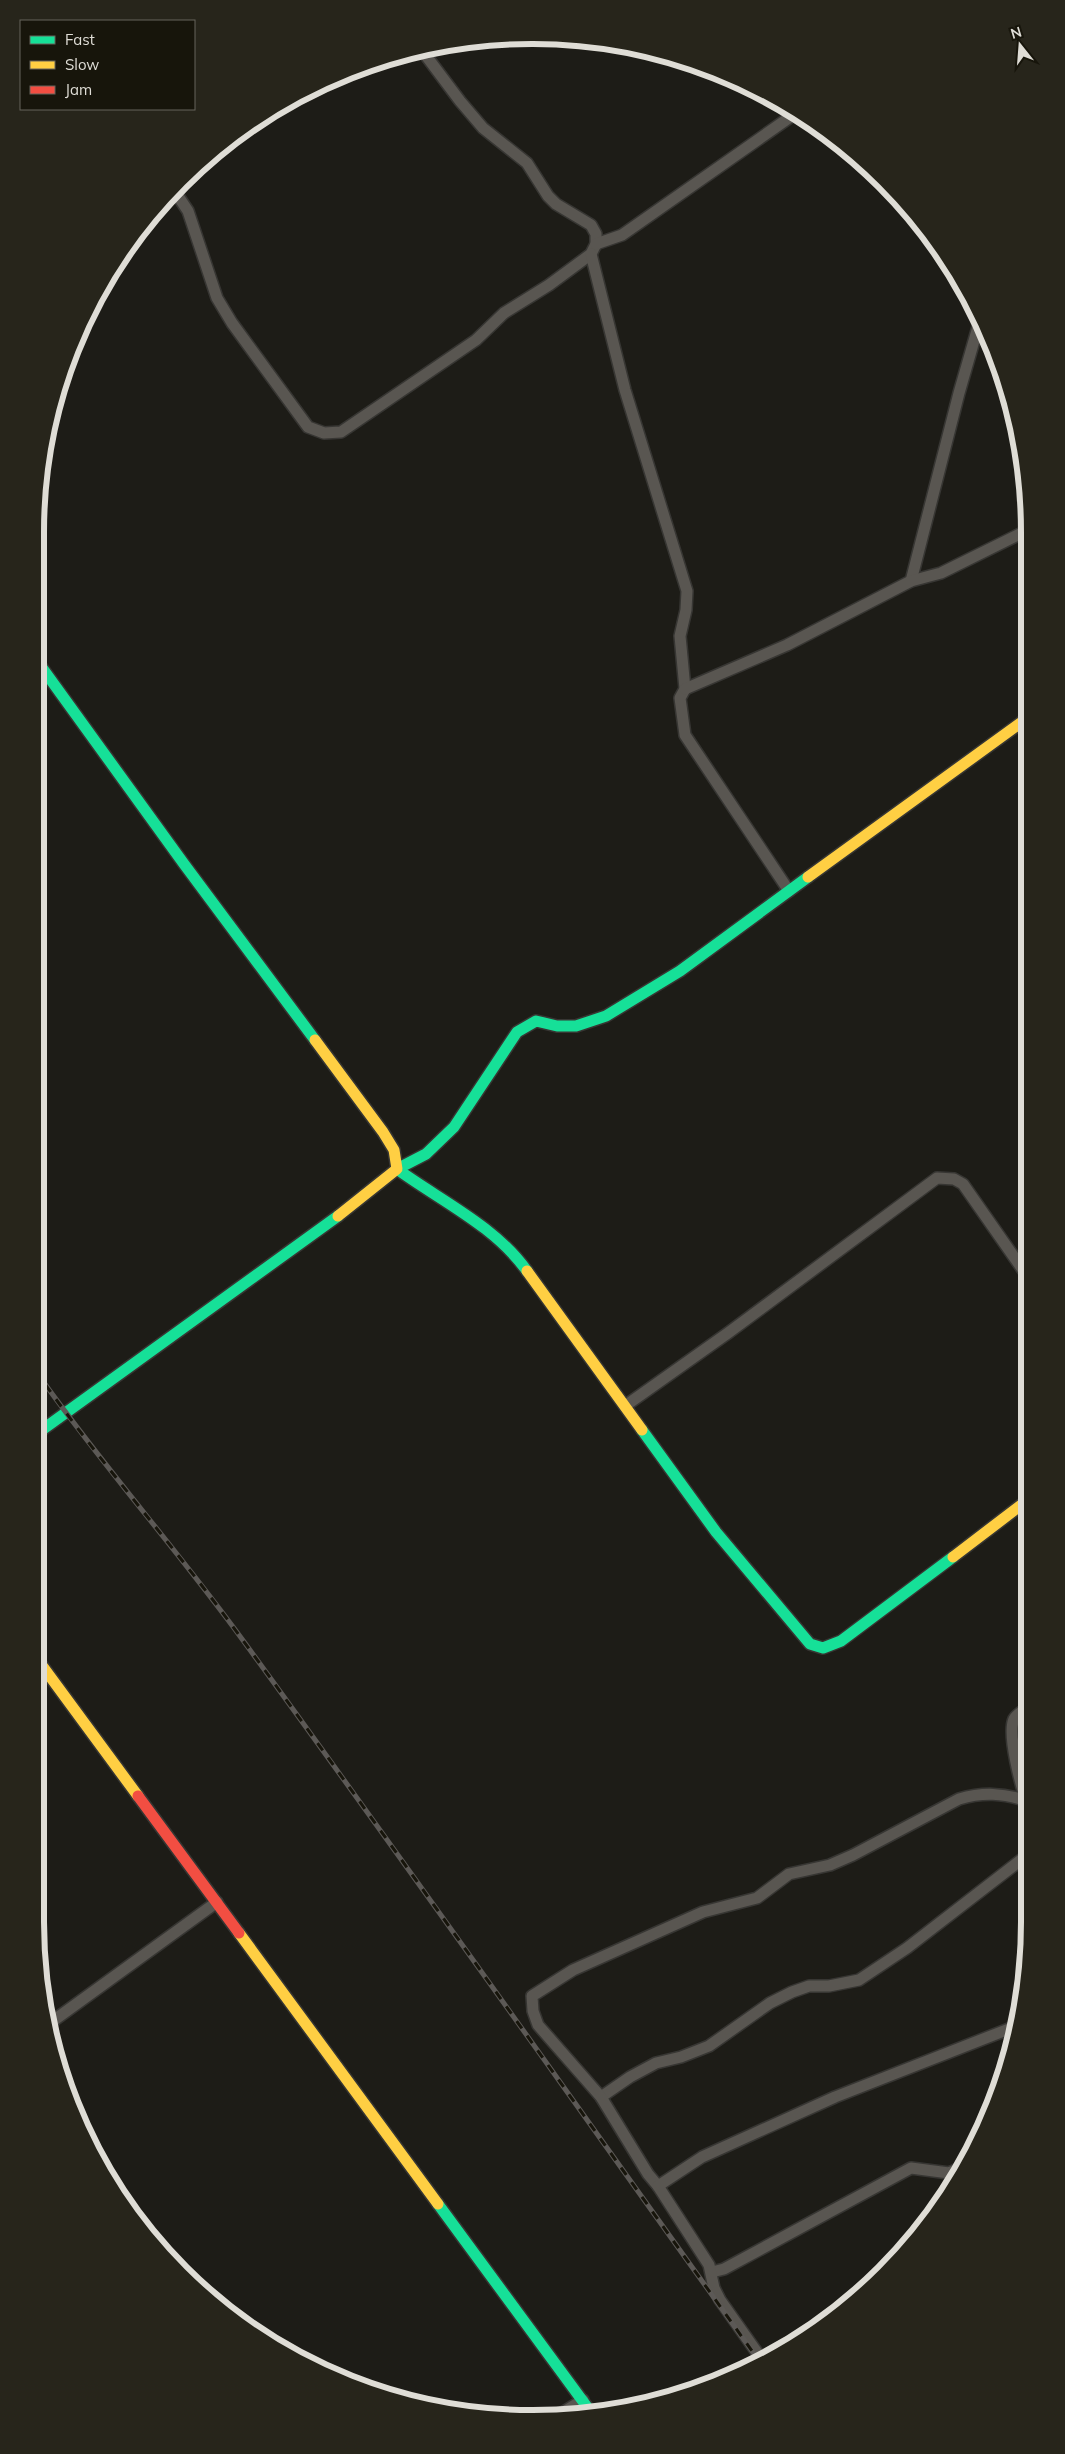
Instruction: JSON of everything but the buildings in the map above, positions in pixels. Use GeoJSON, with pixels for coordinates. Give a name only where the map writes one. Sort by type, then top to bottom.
{"type":"FeatureCollection","features":[{"type":"Feature","properties":{"kind":"street"},"geometry":{"type":"LineString","coordinates":[[426,56],[460,101],[484,128],[526,163],[548,196],[556,204],[591,225],[596,234],[593,249],[625,390],[687,591],[686,610],[680,636],[685,690]]}},
{"type":"Feature","properties":{"kind":"street"},"geometry":{"type":"LineString","coordinates":[[178,196],[188,212],[217,298],[232,323],[308,427],[324,433],[341,432],[476,340],[504,313],[523,299],[549,285],[593,249],[622,235],[790,117]]}},
{"type":"Feature","properties":{"kind":"street"},"geometry":{"type":"LineString","coordinates":[[911,581],[958,393],[977,330]]}},
{"type":"Feature","properties":{"kind":"street"},"geometry":{"type":"LineString","coordinates":[[789,891],[685,735],[680,698],[685,690],[787,646],[911,581],[941,573],[1021,533]]}},
{"type":"Feature","properties":{"kind":"street"},"geometry":{"type":"LineString","coordinates":[[44,670],[184,864],[239,934],[383,1132],[394,1150],[397,1169],[427,1192],[469,1216],[504,1243],[520,1261],[716,1532],[810,1644],[823,1648],[841,1641],[1021,1505]]}},
{"type":"Feature","properties":{"kind":"street"},"geometry":{"type":"LineString","coordinates":[[44,1429],[361,1200],[397,1169],[426,1154],[454,1127],[517,1032],[526,1023],[541,1020],[562,1027],[592,1023],[698,960],[789,891],[938,787],[1021,723]]}},
{"type":"Feature","properties":{"kind":"street"},"geometry":{"type":"LineString","coordinates":[[625,1406],[728,1333],[937,1178],[954,1179],[963,1184],[1021,1267]]}},
{"type":"Feature","properties":{"kind":"street"},"geometry":{"type":"LineString","coordinates":[[44,1668],[588,2407]]}},
{"type":"Feature","properties":{"kind":"street"},"geometry":{"type":"LineString","coordinates":[[1021,1713],[1015,1717],[1012,1725],[1018,1777],[1021,1785]]}},
{"type":"Feature","properties":{"kind":"street"},"geometry":{"type":"LineString","coordinates":[[759,2355],[716,2295],[712,2272],[702,2253],[648,2174],[601,2096],[538,2025],[531,2002],[532,1996],[573,1970],[703,1912],[757,1898],[789,1874],[830,1865],[853,1855],[960,1799],[974,1795],[1006,1794],[1021,1801]]}},
{"type":"Feature","properties":{"kind":"street"},"geometry":{"type":"LineString","coordinates":[[601,2096],[656,2063],[681,2057],[709,2046],[770,2003],[792,1992],[809,1986],[828,1986],[859,1980],[907,1948],[1021,1860]]}},
{"type":"Feature","properties":{"kind":"street"},"geometry":{"type":"LineString","coordinates":[[54,2020],[217,1902]]}},
{"type":"Feature","properties":{"kind":"street"},"geometry":{"type":"LineString","coordinates":[[658,2186],[702,2157],[835,2097],[1009,2029]]}},
{"type":"Feature","properties":{"kind":"street"},"geometry":{"type":"LineString","coordinates":[[712,2272],[724,2269],[911,2168],[950,2173],[952,2172]]}},
{"type":"Feature","properties":{"kind":"street"},"geometry":{"type":"LineString","coordinates":[[569,2409],[583,2400]]}},
{"type":"Feature","properties":{"kind":"railway"},"geometry":{"type":"LineString","coordinates":[[44,1383],[242,1639],[756,2356]]}},
{"type":"Feature","properties":{"kind":"traffic: fast"},"geometry":{"type":"LineString","coordinates":[[44,670],[184,864],[315,1040]]}},
{"type":"Feature","properties":{"kind":"traffic: fast"},"geometry":{"type":"LineString","coordinates":[[527,1271],[514,1255],[483,1227],[397,1169],[426,1154],[454,1127],[517,1032],[536,1021],[557,1026],[576,1026],[606,1016],[680,971],[808,877]]}},
{"type":"Feature","properties":{"kind":"traffic: fast"},"geometry":{"type":"LineString","coordinates":[[44,1428],[338,1216]]}},
{"type":"Feature","properties":{"kind":"traffic: fast"},"geometry":{"type":"LineString","coordinates":[[642,1430],[716,1532],[810,1644],[823,1648],[841,1641],[953,1557]]}},
{"type":"Feature","properties":{"kind":"traffic: fast"},"geometry":{"type":"LineString","coordinates":[[438,2204],[587,2407]]}},
{"type":"Feature","properties":{"kind":"traffic: slow"},"geometry":{"type":"LineString","coordinates":[[808,877],[1021,723]]}},
{"type":"Feature","properties":{"kind":"traffic: slow"},"geometry":{"type":"LineString","coordinates":[[315,1040],[383,1132],[394,1150],[397,1169],[338,1216]]}},
{"type":"Feature","properties":{"kind":"traffic: slow"},"geometry":{"type":"LineString","coordinates":[[527,1271],[642,1430]]}},
{"type":"Feature","properties":{"kind":"traffic: slow"},"geometry":{"type":"LineString","coordinates":[[953,1557],[1021,1505]]}},
{"type":"Feature","properties":{"kind":"traffic: slow"},"geometry":{"type":"LineString","coordinates":[[44,1668],[138,1796]]}},
{"type":"Feature","properties":{"kind":"traffic: slow"},"geometry":{"type":"LineString","coordinates":[[239,1933],[438,2204]]}},
{"type":"Feature","properties":{"kind":"traffic: jam"},"geometry":{"type":"LineString","coordinates":[[138,1796],[239,1933]]}}]}
